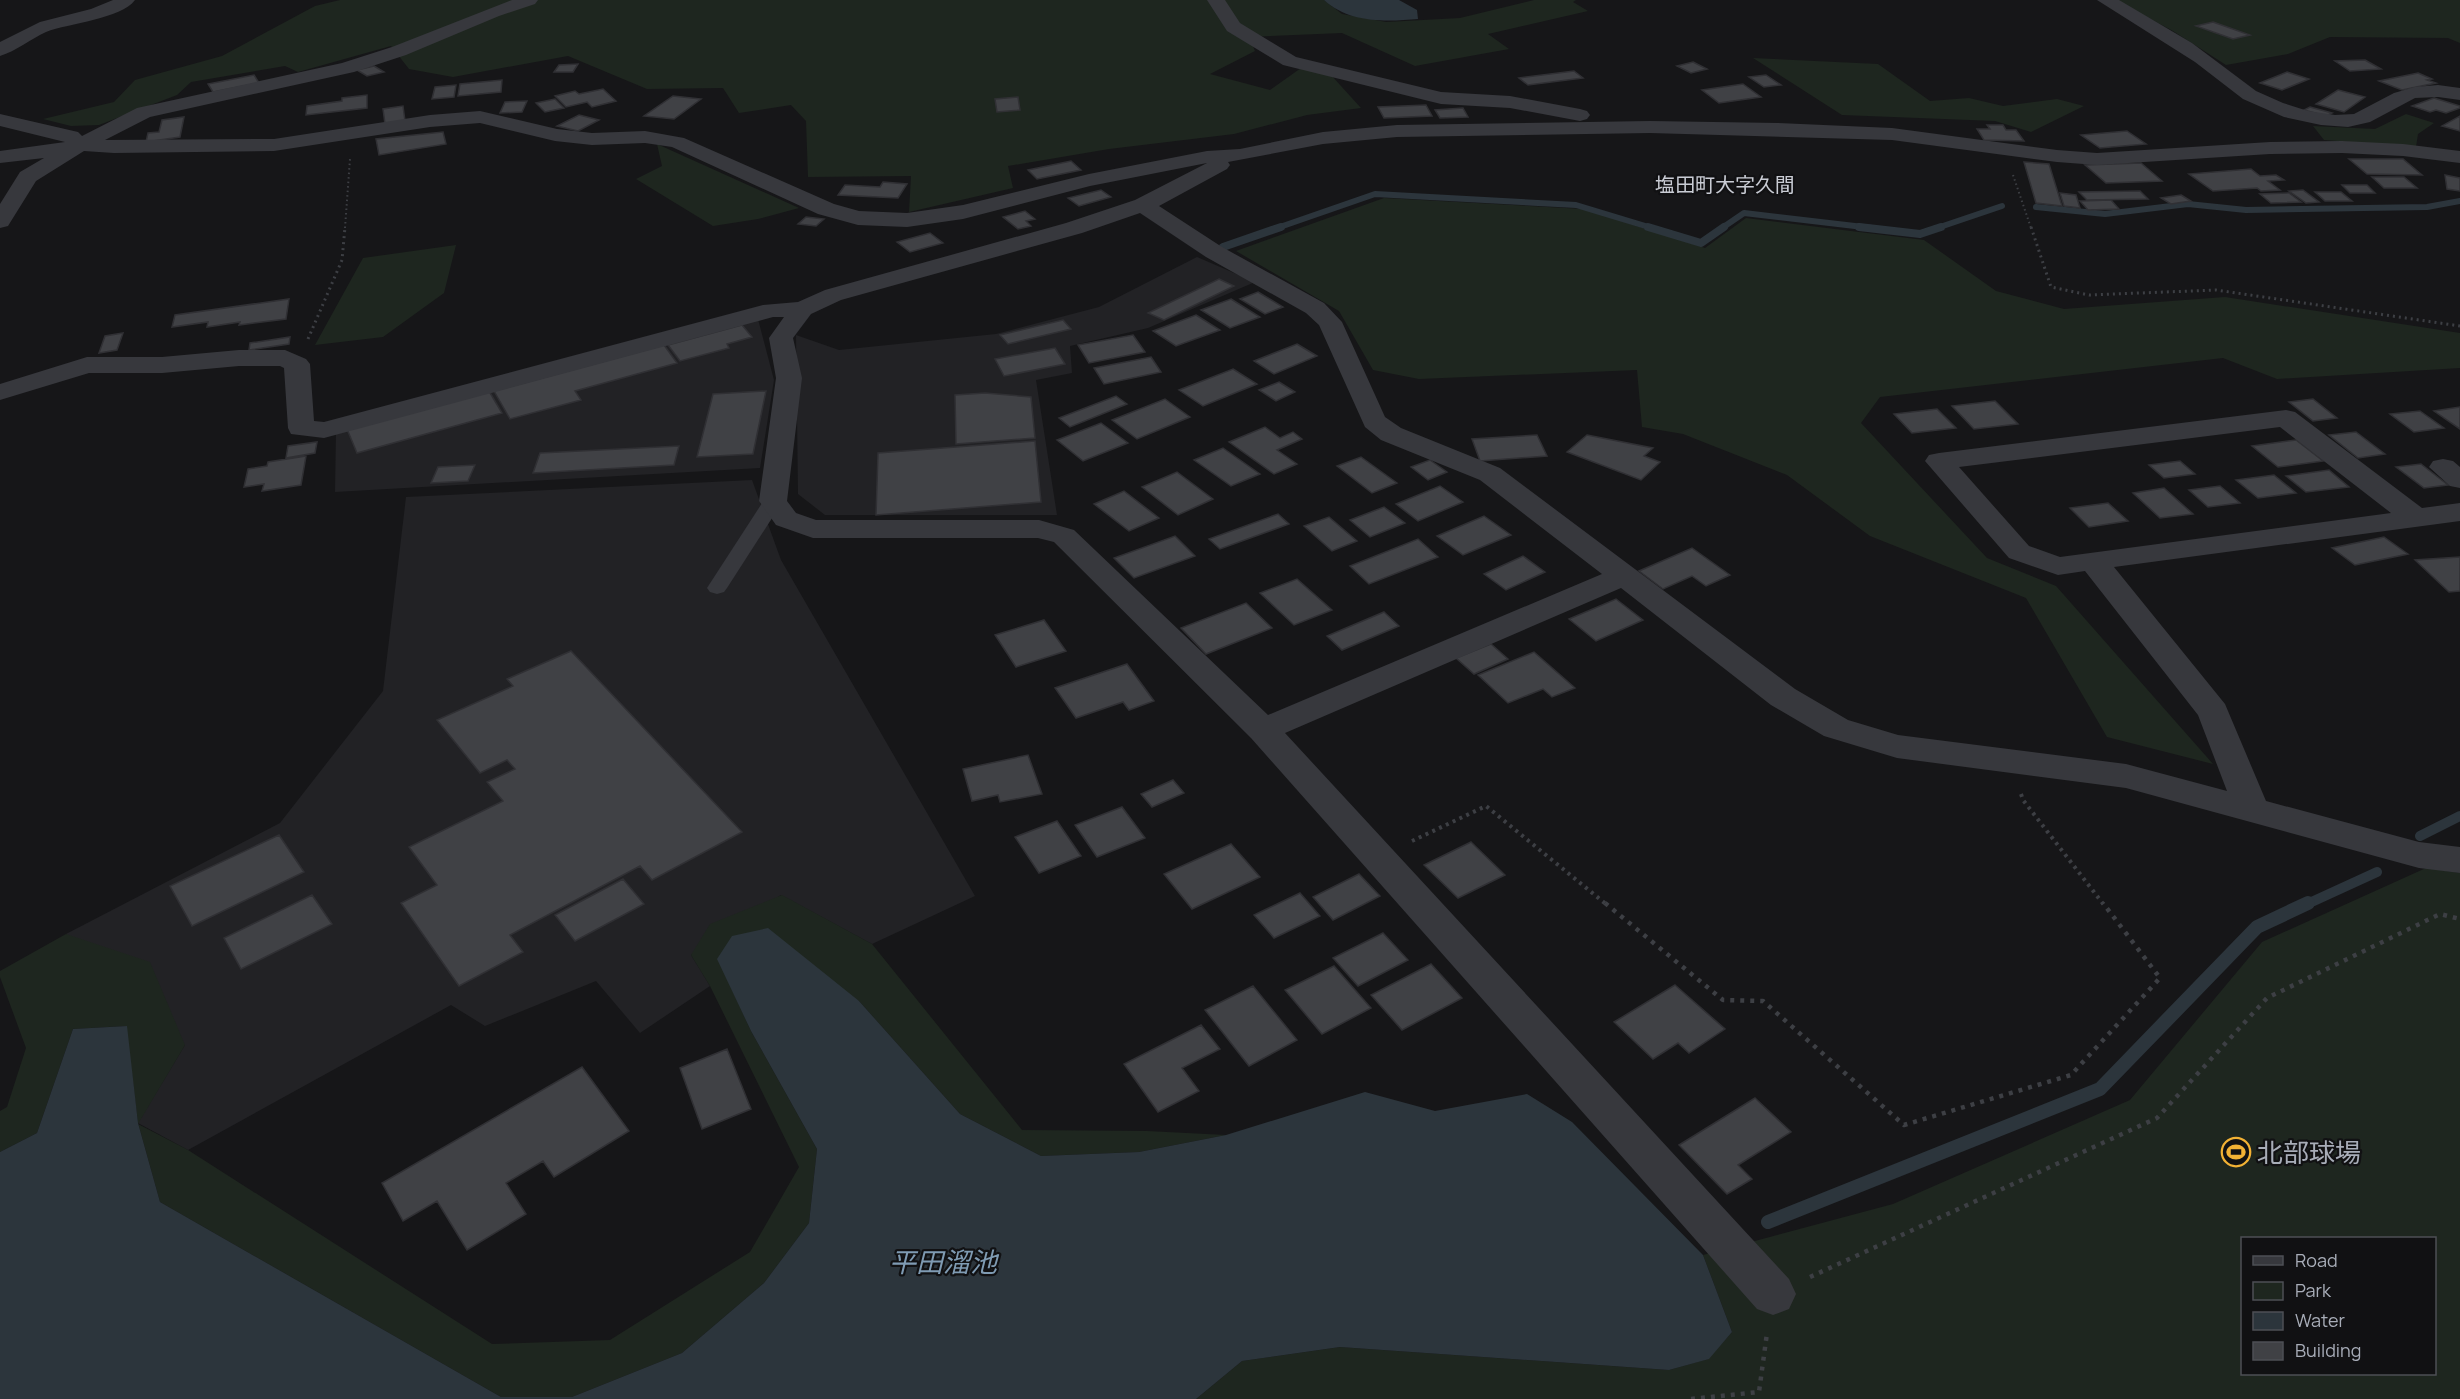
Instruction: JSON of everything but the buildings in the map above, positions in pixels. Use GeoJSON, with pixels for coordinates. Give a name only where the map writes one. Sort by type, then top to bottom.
{"type":"FeatureCollection","features":[{"type":"Feature","properties":{"kind":"street"},"geometry":{"type":"LineString","coordinates":[[0,50],[22,36],[46,26],[98,13],[126,0]]}},
{"type":"Feature","properties":{"kind":"street"},"geometry":{"type":"LineString","coordinates":[[0,220],[28,177],[81,145],[144,112],[347,68],[399,51],[493,12],[530,0]]}},
{"type":"Feature","properties":{"kind":"street"},"geometry":{"type":"LineString","coordinates":[[1216,0],[1233,27],[1290,61],[1441,98],[1510,102],[1650,127]]}},
{"type":"Feature","properties":{"kind":"street"},"geometry":{"type":"LineString","coordinates":[[2106,0],[2163,32],[2216,67],[2241,90],[2268,104],[2299,114],[2328,121],[2349,121],[2367,117],[2403,95],[2432,92],[2460,94]]}},
{"type":"Feature","properties":{"kind":"street"},"geometry":{"type":"LineString","coordinates":[[0,157],[81,145],[233,147],[274,145],[430,121],[480,117],[555,135],[592,139],[645,137],[677,142],[826,209],[858,218],[907,220],[963,212],[1089,180],[1207,157],[1240,155],[1323,138],[1397,132],[1650,127],[1892,134],[2097,159],[2270,148],[2342,147],[2403,150],[2460,157]]}},
{"type":"Feature","properties":{"kind":"street"},"geometry":{"type":"LineString","coordinates":[[0,120],[71,136],[81,145]]}},
{"type":"Feature","properties":{"kind":"street"},"geometry":{"type":"LineString","coordinates":[[0,392],[87,365],[162,365],[239,358],[285,358],[297,364],[301,428],[324,430],[772,310],[802,309],[832,295],[1074,228],[1143,205],[1240,155]]}},
{"type":"Feature","properties":{"kind":"street"},"geometry":{"type":"LineString","coordinates":[[1143,205],[1214,252],[1315,308],[1330,322],[1374,421],[1391,434],[1490,474],[1783,697],[1836,728],[1897,746],[2126,776],[2419,855],[2460,860]]}},
{"type":"Feature","properties":{"kind":"street"},"geometry":{"type":"LineString","coordinates":[[802,309],[781,338],[789,378],[773,501],[786,519],[813,529],[1040,529],[1064,536],[1263,730],[1773,1294]]}},
{"type":"Feature","properties":{"kind":"street"},"geometry":{"type":"LineString","coordinates":[[2416,518],[2286,418],[1939,461],[2019,552],[2058,566],[2093,561],[2416,518],[2460,512]]}},
{"type":"Feature","properties":{"kind":"street"},"geometry":{"type":"LineString","coordinates":[[2093,561],[2213,712],[2252,810]]}},
{"type":"Feature","properties":{"kind":"street"},"geometry":{"type":"LineString","coordinates":[[1263,730],[1624,576]]}},
{"type":"Feature","properties":{"kind":"lane"},"geometry":{"type":"LineString","coordinates":[[717,588],[773,501]]}},
{"type":"Feature","properties":{"kind":"path"},"geometry":{"type":"LineString","coordinates":[[297,364],[342,260],[352,134]]}},
{"type":"Feature","properties":{"kind":"path"},"geometry":{"type":"LineString","coordinates":[[2004,149],[2051,287],[2089,295],[2216,290],[2460,326]]}},
{"type":"Feature","properties":{"kind":"path"},"geometry":{"type":"LineString","coordinates":[[1378,857],[1486,806],[1724,1000],[1763,1001],[1904,1125],[2072,1075],[2160,978],[2023,800],[2014,761]]}},
{"type":"Feature","properties":{"kind":"path"},"geometry":{"type":"LineString","coordinates":[[1691,1399],[1759,1392],[1773,1294],[2157,1118],[2267,998],[2440,914],[2460,919]]}},
{"type":"Feature","properties":{"kind":"shaded area"},"geometry":{"type":"Polygon","coordinates":[[[1197,257],[1255,282],[1148,328],[1070,346],[1072,373],[1036,380],[1057,515],[825,515],[798,494],[796,335],[839,350],[996,334],[1099,307],[1197,257]]]}},
{"type":"Feature","properties":{"kind":"shaded area"},"geometry":{"type":"Polygon","coordinates":[[[758,319],[774,380],[760,468],[335,492],[336,431],[758,319]]]}},
{"type":"Feature","properties":{"kind":"shaded area"},"geometry":{"type":"Polygon","coordinates":[[[752,480],[781,560],[975,896],[872,944],[781,895],[691,955],[710,986],[640,1033],[596,981],[485,1026],[451,1005],[188,1150],[138,1123],[185,1045],[66,934],[280,823],[383,691],[406,497],[752,480]]]}},
{"type":"Feature","properties":{"kind":"green space"},"geometry":{"type":"Polygon","coordinates":[[[340,0],[1324,0],[1342,14],[1386,22],[1460,18],[1534,0],[1576,0],[1573,2],[1588,11],[1488,34],[1509,49],[1415,66],[1342,33],[1249,37],[1255,51],[1210,74],[1270,90],[1301,68],[1331,75],[1361,108],[1307,115],[1234,134],[1109,149],[1008,166],[1013,188],[909,212],[911,176],[808,177],[806,121],[791,105],[739,113],[723,88],[647,89],[568,56],[453,77],[409,69],[391,46],[298,72],[285,66],[191,82],[177,95],[99,125],[71,126],[43,119],[114,102],[135,80],[222,56],[315,6],[340,0]]]}},
{"type":"Feature","properties":{"kind":"green space"},"geometry":{"type":"Polygon","coordinates":[[[2115,0],[2460,0],[2460,43],[2448,38],[2330,37],[2288,54],[2226,65],[2173,31],[2115,0]]]}},
{"type":"Feature","properties":{"kind":"green space"},"geometry":{"type":"Polygon","coordinates":[[[1753,58],[1878,64],[1930,101],[1969,98],[2003,106],[2057,99],[2084,106],[2031,132],[1995,121],[1842,115],[1753,58]]]}},
{"type":"Feature","properties":{"kind":"green space"},"geometry":{"type":"Polygon","coordinates":[[[2406,114],[2434,123],[2418,134],[2416,147],[2324,140],[2313,126],[2375,129],[2406,114]]]}},
{"type":"Feature","properties":{"kind":"green space"},"geometry":{"type":"Polygon","coordinates":[[[657,144],[799,208],[758,219],[713,226],[636,179],[662,166],[657,144]]]}},
{"type":"Feature","properties":{"kind":"green space"},"geometry":{"type":"Polygon","coordinates":[[[1384,198],[1584,209],[1705,248],[1746,218],[1924,240],[1996,291],[2064,309],[2225,297],[2460,333],[2460,368],[2277,379],[2223,358],[1880,397],[1861,423],[1987,558],[2056,586],[2213,764],[2107,737],[2026,598],[1870,536],[1787,475],[1683,434],[1642,427],[1637,370],[1419,379],[1373,370],[1339,311],[1236,251],[1384,198]]]}},
{"type":"Feature","properties":{"kind":"green space"},"geometry":{"type":"Polygon","coordinates":[[[456,245],[444,293],[383,337],[315,345],[363,258],[456,245]]]}},
{"type":"Feature","properties":{"kind":"green space","name":"北部球場"},"geometry":{"type":"Polygon","coordinates":[[[2426,868],[2460,873],[2460,1399],[1196,1399],[1242,1361],[1340,1347],[1669,1370],[1708,1359],[1732,1332],[1703,1255],[1893,1204],[2130,1100],[2262,942],[2426,868]]]}},
{"type":"Feature","properties":{"kind":"green space"},"geometry":{"type":"Polygon","coordinates":[[[782,895],[872,944],[1022,1130],[1147,1131],[1226,1135],[1139,1152],[1041,1156],[960,1114],[859,1001],[718,959],[751,1031],[817,1149],[809,1223],[764,1283],[682,1353],[572,1397],[501,1397],[160,1202],[138,1124],[188,1150],[492,1344],[610,1340],[750,1252],[799,1167],[710,986],[691,955],[710,924],[782,895]]]}},
{"type":"Feature","properties":{"kind":"green space"},"geometry":{"type":"Polygon","coordinates":[[[66,934],[150,962],[185,1045],[138,1124],[126,1026],[73,1029],[37,1133],[0,1152],[0,1111],[7,1107],[26,1048],[0,977],[0,971],[66,934]]]}},
{"type":"Feature","properties":{"kind":"water"},"geometry":{"type":"Polygon","coordinates":[[[1324,0],[1399,0],[1417,10],[1418,19],[1393,21],[1356,17],[1334,8],[1324,0]]]}},
{"type":"Feature","properties":{"kind":"water","name":"平田溜池"},"geometry":{"type":"Polygon","coordinates":[[[768,928],[859,1001],[960,1114],[1041,1156],[1139,1152],[1226,1135],[1365,1092],[1435,1111],[1527,1094],[1572,1122],[1703,1255],[1732,1332],[1709,1359],[1669,1370],[1340,1347],[1242,1361],[1196,1399],[0,1399],[0,1152],[37,1133],[73,1029],[127,1026],[138,1123],[160,1202],[501,1397],[572,1397],[682,1353],[764,1283],[809,1223],[817,1149],[751,1031],[717,959],[732,936],[768,928]]]}},
{"type":"Feature","properties":{"kind":"waterway"},"geometry":{"type":"LineString","coordinates":[[1277,228],[1375,194],[1576,205],[1652,228]]}},
{"type":"Feature","properties":{"kind":"waterway"},"geometry":{"type":"LineString","coordinates":[[2036,207],[2105,214],[2188,204],[2246,210],[2427,207],[2460,201]]}},
{"type":"Feature","properties":{"kind":"waterway"},"geometry":{"type":"LineString","coordinates":[[1937,228],[2002,206]]}},
{"type":"Feature","properties":{"kind":"waterway"},"geometry":{"type":"LineString","coordinates":[[1722,228],[1744,213],[1872,228]]}},
{"type":"Feature","properties":{"kind":"waterway"},"geometry":{"type":"LineString","coordinates":[[1223,247],[1281,227]]}},
{"type":"Feature","properties":{"kind":"waterway"},"geometry":{"type":"LineString","coordinates":[[1648,227],[1701,243],[1724,227]]}},
{"type":"Feature","properties":{"kind":"waterway"},"geometry":{"type":"LineString","coordinates":[[1859,227],[1920,234],[1941,227]]}},
{"type":"Feature","properties":{"kind":"waterway"},"geometry":{"type":"LineString","coordinates":[[2420,836],[2460,816]]}},
{"type":"Feature","properties":{"kind":"waterway"},"geometry":{"type":"LineString","coordinates":[[2305,905],[2377,872]]}},
{"type":"Feature","properties":{"kind":"waterway"},"geometry":{"type":"LineString","coordinates":[[1768,1222],[2100,1089],[2257,927],[2308,903]]}},
{"type":"Feature","properties":{"kind":"place","name":"北部球場"},"geometry":{"type":"Point","coordinates":[2236,1152]}},
{"type":"Feature","properties":{"kind":"district","name":"塩田町大字久間"},"geometry":{"type":"Point","coordinates":[1725,184]}}]}
